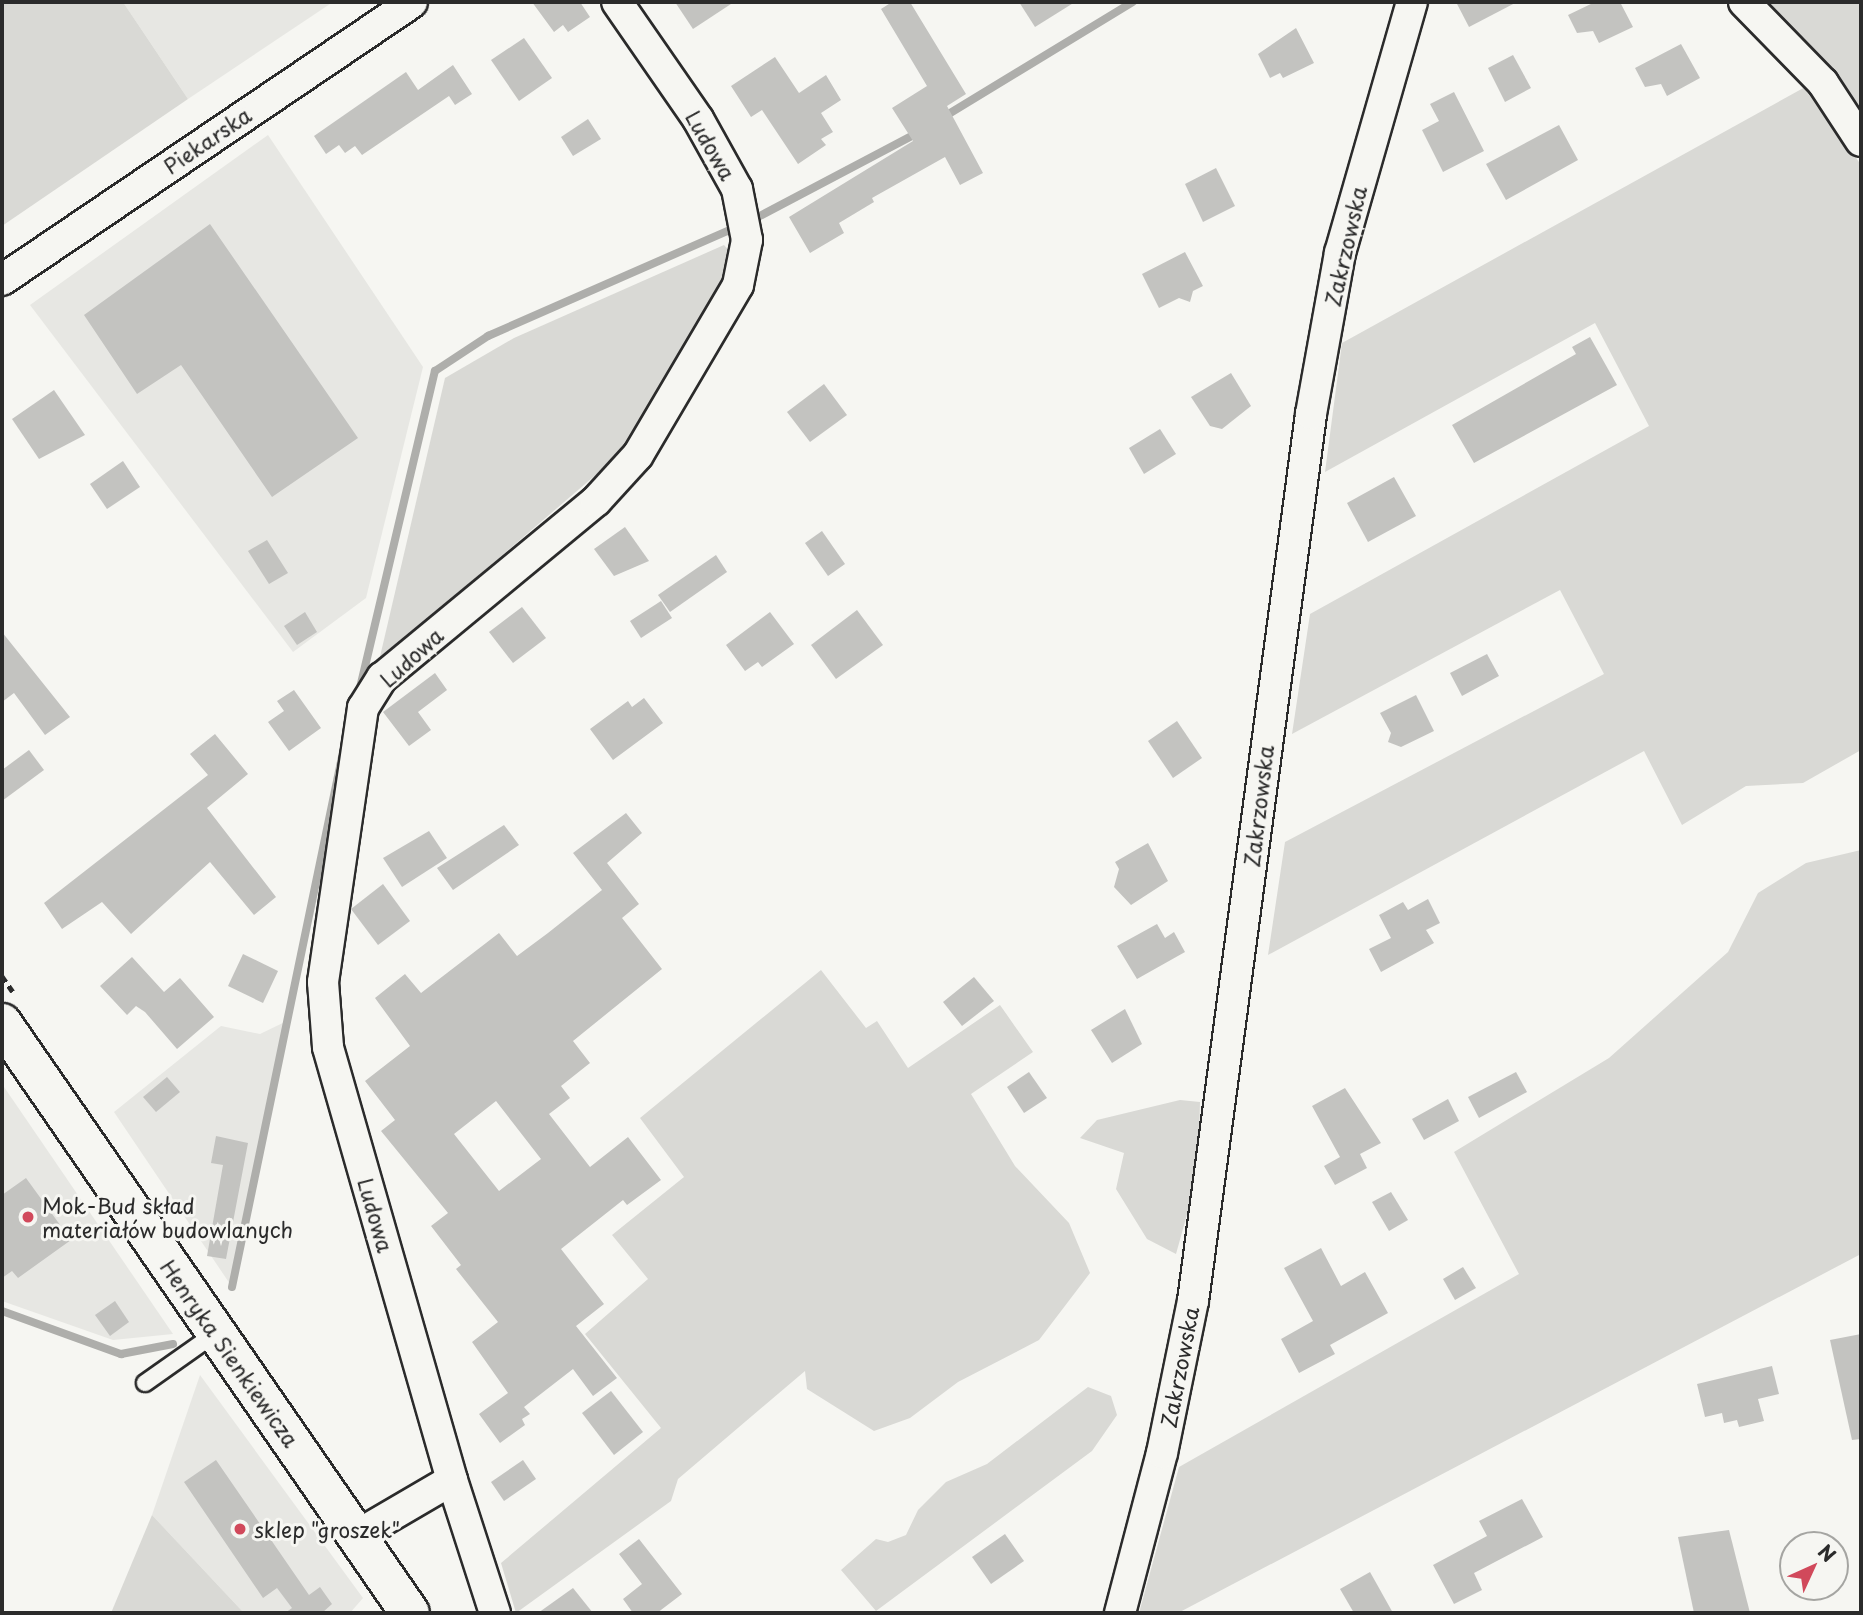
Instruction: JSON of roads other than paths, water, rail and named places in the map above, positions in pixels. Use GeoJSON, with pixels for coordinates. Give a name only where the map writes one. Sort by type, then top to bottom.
{"type":"FeatureCollection","features":[{"type":"Feature","properties":{"kind":"main road","name":"Henryka Sienkiewicza"},"geometry":{"type":"LineString","coordinates":[[2,1023],[410,1613]]}},
{"type":"Feature","properties":{"kind":"street","name":"Piekarska"},"geometry":{"type":"LineString","coordinates":[[2,280],[412,2]]}},
{"type":"Feature","properties":{"kind":"street","name":"Ludowa"},"geometry":{"type":"LineString","coordinates":[[495,1613],[452,1480],[328,1047],[323,982],[363,708],[382,678],[596,501],[629,465],[738,285],[747,240],[737,189],[698,119],[617,2]]}},
{"type":"Feature","properties":{"kind":"street","name":"Zakrzowska"},"geometry":{"type":"LineString","coordinates":[[1120,1613],[1162,1452],[1193,1301],[1323,347],[1340,253],[1412,2]]}},
{"type":"Feature","properties":{"kind":"street"},"geometry":{"type":"LineString","coordinates":[[1744,2],[1823,83],[1861,141]]}},
{"type":"Feature","properties":{"kind":"street"},"geometry":{"type":"LineString","coordinates":[[356,1536],[452,1480]]}},
{"type":"Feature","properties":{"kind":"lane"},"geometry":{"type":"LineString","coordinates":[[145,1383],[216,1333]]}},
{"type":"Feature","properties":{"kind":"waterway"},"geometry":{"type":"LineString","coordinates":[[942,118],[1133,2]]}},
{"type":"Feature","properties":{"kind":"waterway"},"geometry":{"type":"LineString","coordinates":[[758,217],[919,132]]}},
{"type":"Feature","properties":{"kind":"waterway"},"geometry":{"type":"LineString","coordinates":[[359,692],[435,371],[488,336],[729,230]]}},
{"type":"Feature","properties":{"kind":"waterway"},"geometry":{"type":"LineString","coordinates":[[232,1287],[343,752]]}},
{"type":"Feature","properties":{"kind":"waterway"},"geometry":{"type":"LineString","coordinates":[[2,1311],[121,1354],[173,1344]]}},
{"type":"Feature","properties":{"kind":"place","name":"Mok-Bud skład materiałów budowlanych"},"geometry":{"type":"Point","coordinates":[28,1217]}},
{"type":"Feature","properties":{"kind":"place","name":"sklep \"groszek\""},"geometry":{"type":"Point","coordinates":[240,1529]}}]}
